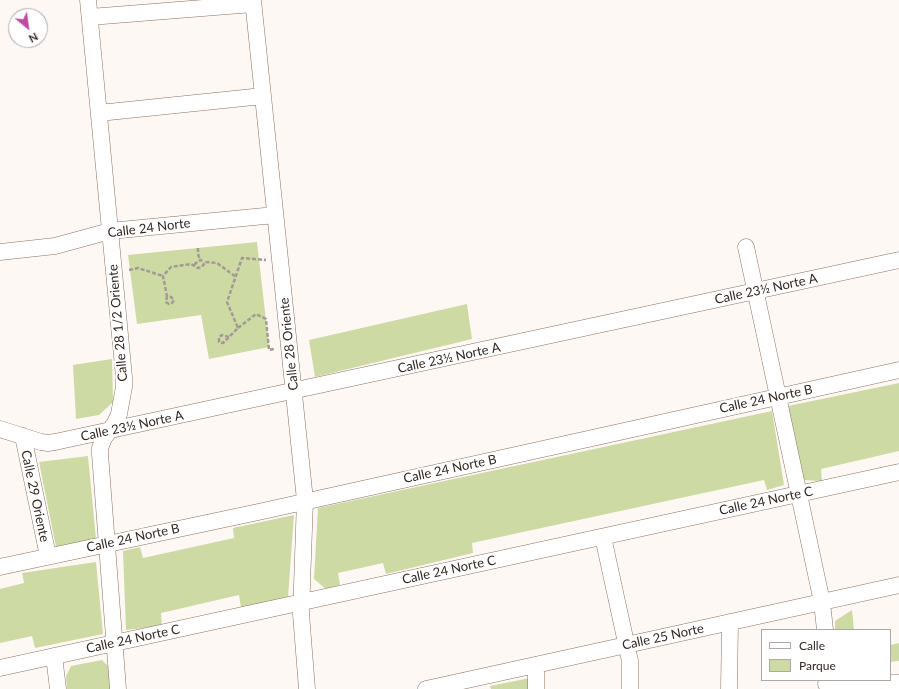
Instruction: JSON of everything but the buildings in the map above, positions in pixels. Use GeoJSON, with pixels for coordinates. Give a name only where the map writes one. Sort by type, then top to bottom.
{"type":"FeatureCollection","features":[{"type":"Feature","properties":{"kind":"street","name":"Calle 28 1/2 Oriente"},"geometry":{"type":"LineString","coordinates":[[88,0],[124,387],[119,414],[101,442],[100,454],[118,689]]}},
{"type":"Feature","properties":{"kind":"street"},"geometry":{"type":"LineString","coordinates":[[90,17],[253,2]]}},
{"type":"Feature","properties":{"kind":"street","name":"Calle 28 Oriente"},"geometry":{"type":"LineString","coordinates":[[253,2],[305,500],[301,614],[307,689]]}},
{"type":"Feature","properties":{"kind":"street"},"geometry":{"type":"LineString","coordinates":[[99,113],[263,96]]}},
{"type":"Feature","properties":{"kind":"street","name":"Calle 24 Norte"},"geometry":{"type":"LineString","coordinates":[[0,252],[55,246],[110,231],[275,215]]}},
{"type":"Feature","properties":{"kind":"street"},"geometry":{"type":"LineString","coordinates":[[746,247],[822,602],[825,629]]}},
{"type":"Feature","properties":{"kind":"street","name":"Calle 23½ Norte A"},"geometry":{"type":"LineString","coordinates":[[0,429],[48,443],[899,260]]}},
{"type":"Feature","properties":{"kind":"street","name":"Calle 24 Norte B"},"geometry":{"type":"LineString","coordinates":[[0,567],[899,370]]}},
{"type":"Feature","properties":{"kind":"street","name":"Calle 29 Oriente"},"geometry":{"type":"LineString","coordinates":[[23,436],[48,556]]}},
{"type":"Feature","properties":{"kind":"street","name":"Calle 24 Norte C"},"geometry":{"type":"LineString","coordinates":[[0,668],[899,472]]}},
{"type":"Feature","properties":{"kind":"street"},"geometry":{"type":"LineString","coordinates":[[603,537],[631,672],[630,689]]}},
{"type":"Feature","properties":{"kind":"street","name":"Calle 25 Norte"},"geometry":{"type":"LineString","coordinates":[[426,689],[484,683],[536,665],[899,585]]}},
{"type":"Feature","properties":{"kind":"street"},"geometry":{"type":"LineString","coordinates":[[729,689],[730,622]]}},
{"type":"Feature","properties":{"kind":"street"},"geometry":{"type":"LineString","coordinates":[[54,656],[58,689]]}},
{"type":"Feature","properties":{"kind":"street"},"geometry":{"type":"LineString","coordinates":[[536,665],[536,689]]}},
{"type":"Feature","properties":{"kind":"street"},"geometry":{"type":"LineString","coordinates":[[825,684],[899,683]]}},
{"type":"Feature","properties":{"kind":"path"},"geometry":{"type":"LineString","coordinates":[[198,248],[200,260],[204,263],[217,263],[236,277]]}},
{"type":"Feature","properties":{"kind":"path"},"geometry":{"type":"LineString","coordinates":[[238,328],[227,302],[242,258],[280,261]]}},
{"type":"Feature","properties":{"kind":"path"},"geometry":{"type":"LineString","coordinates":[[196,266],[195,264],[200,260]]}},
{"type":"Feature","properties":{"kind":"path"},"geometry":{"type":"LineString","coordinates":[[163,276],[171,267],[191,264],[198,268],[202,267],[204,263]]}},
{"type":"Feature","properties":{"kind":"path"},"geometry":{"type":"LineString","coordinates":[[113,266],[124,270],[138,268],[163,276]]}},
{"type":"Feature","properties":{"kind":"path"},"geometry":{"type":"LineString","coordinates":[[163,276],[167,296]]}},
{"type":"Feature","properties":{"kind":"path"},"geometry":{"type":"LineString","coordinates":[[229,337],[256,314],[266,319],[269,350],[289,347]]}},
{"type":"Feature","properties":{"kind":"green space"},"geometry":{"type":"Polygon","coordinates":[[[257,242],[269,347],[209,359],[201,315],[137,324],[128,255],[257,242]]]}},
{"type":"Feature","properties":{"kind":"green space"},"geometry":{"type":"Polygon","coordinates":[[[467,304],[472,339],[315,377],[309,340],[467,304]]]}},
{"type":"Feature","properties":{"kind":"green space"},"geometry":{"type":"Polygon","coordinates":[[[112,359],[113,402],[99,415],[76,419],[73,365],[112,359]]]}},
{"type":"Feature","properties":{"kind":"green space"},"geometry":{"type":"Polygon","coordinates":[[[899,383],[899,451],[821,469],[822,481],[802,480],[788,406],[899,383]]]}},
{"type":"Feature","properties":{"kind":"green space"},"geometry":{"type":"Polygon","coordinates":[[[772,411],[784,485],[767,490],[764,480],[472,543],[473,553],[386,574],[383,563],[338,573],[340,585],[326,589],[314,579],[318,508],[772,411]]]}},
{"type":"Feature","properties":{"kind":"green space"},"geometry":{"type":"Polygon","coordinates":[[[88,456],[96,539],[56,547],[39,462],[88,456]]]}},
{"type":"Feature","properties":{"kind":"green space"},"geometry":{"type":"Polygon","coordinates":[[[294,515],[288,597],[241,608],[239,595],[161,613],[162,626],[126,630],[123,551],[140,547],[143,558],[234,538],[233,528],[294,515]]]}},
{"type":"Feature","properties":{"kind":"green space"},"geometry":{"type":"Polygon","coordinates":[[[96,562],[103,634],[35,648],[32,636],[0,643],[0,589],[24,583],[22,573],[96,562]]]}},
{"type":"Feature","properties":{"kind":"green space"},"geometry":{"type":"Polygon","coordinates":[[[852,610],[854,629],[835,629],[835,621],[852,610]]]}},
{"type":"Feature","properties":{"kind":"green space"},"geometry":{"type":"Polygon","coordinates":[[[899,643],[899,661],[891,662],[891,645],[899,643]]]}},
{"type":"Feature","properties":{"kind":"green space"},"geometry":{"type":"Polygon","coordinates":[[[102,660],[110,668],[111,689],[67,689],[66,676],[71,666],[102,660]]]}},
{"type":"Feature","properties":{"kind":"green space"},"geometry":{"type":"Polygon","coordinates":[[[530,678],[530,689],[491,689],[490,686],[530,678]]]}}]}
